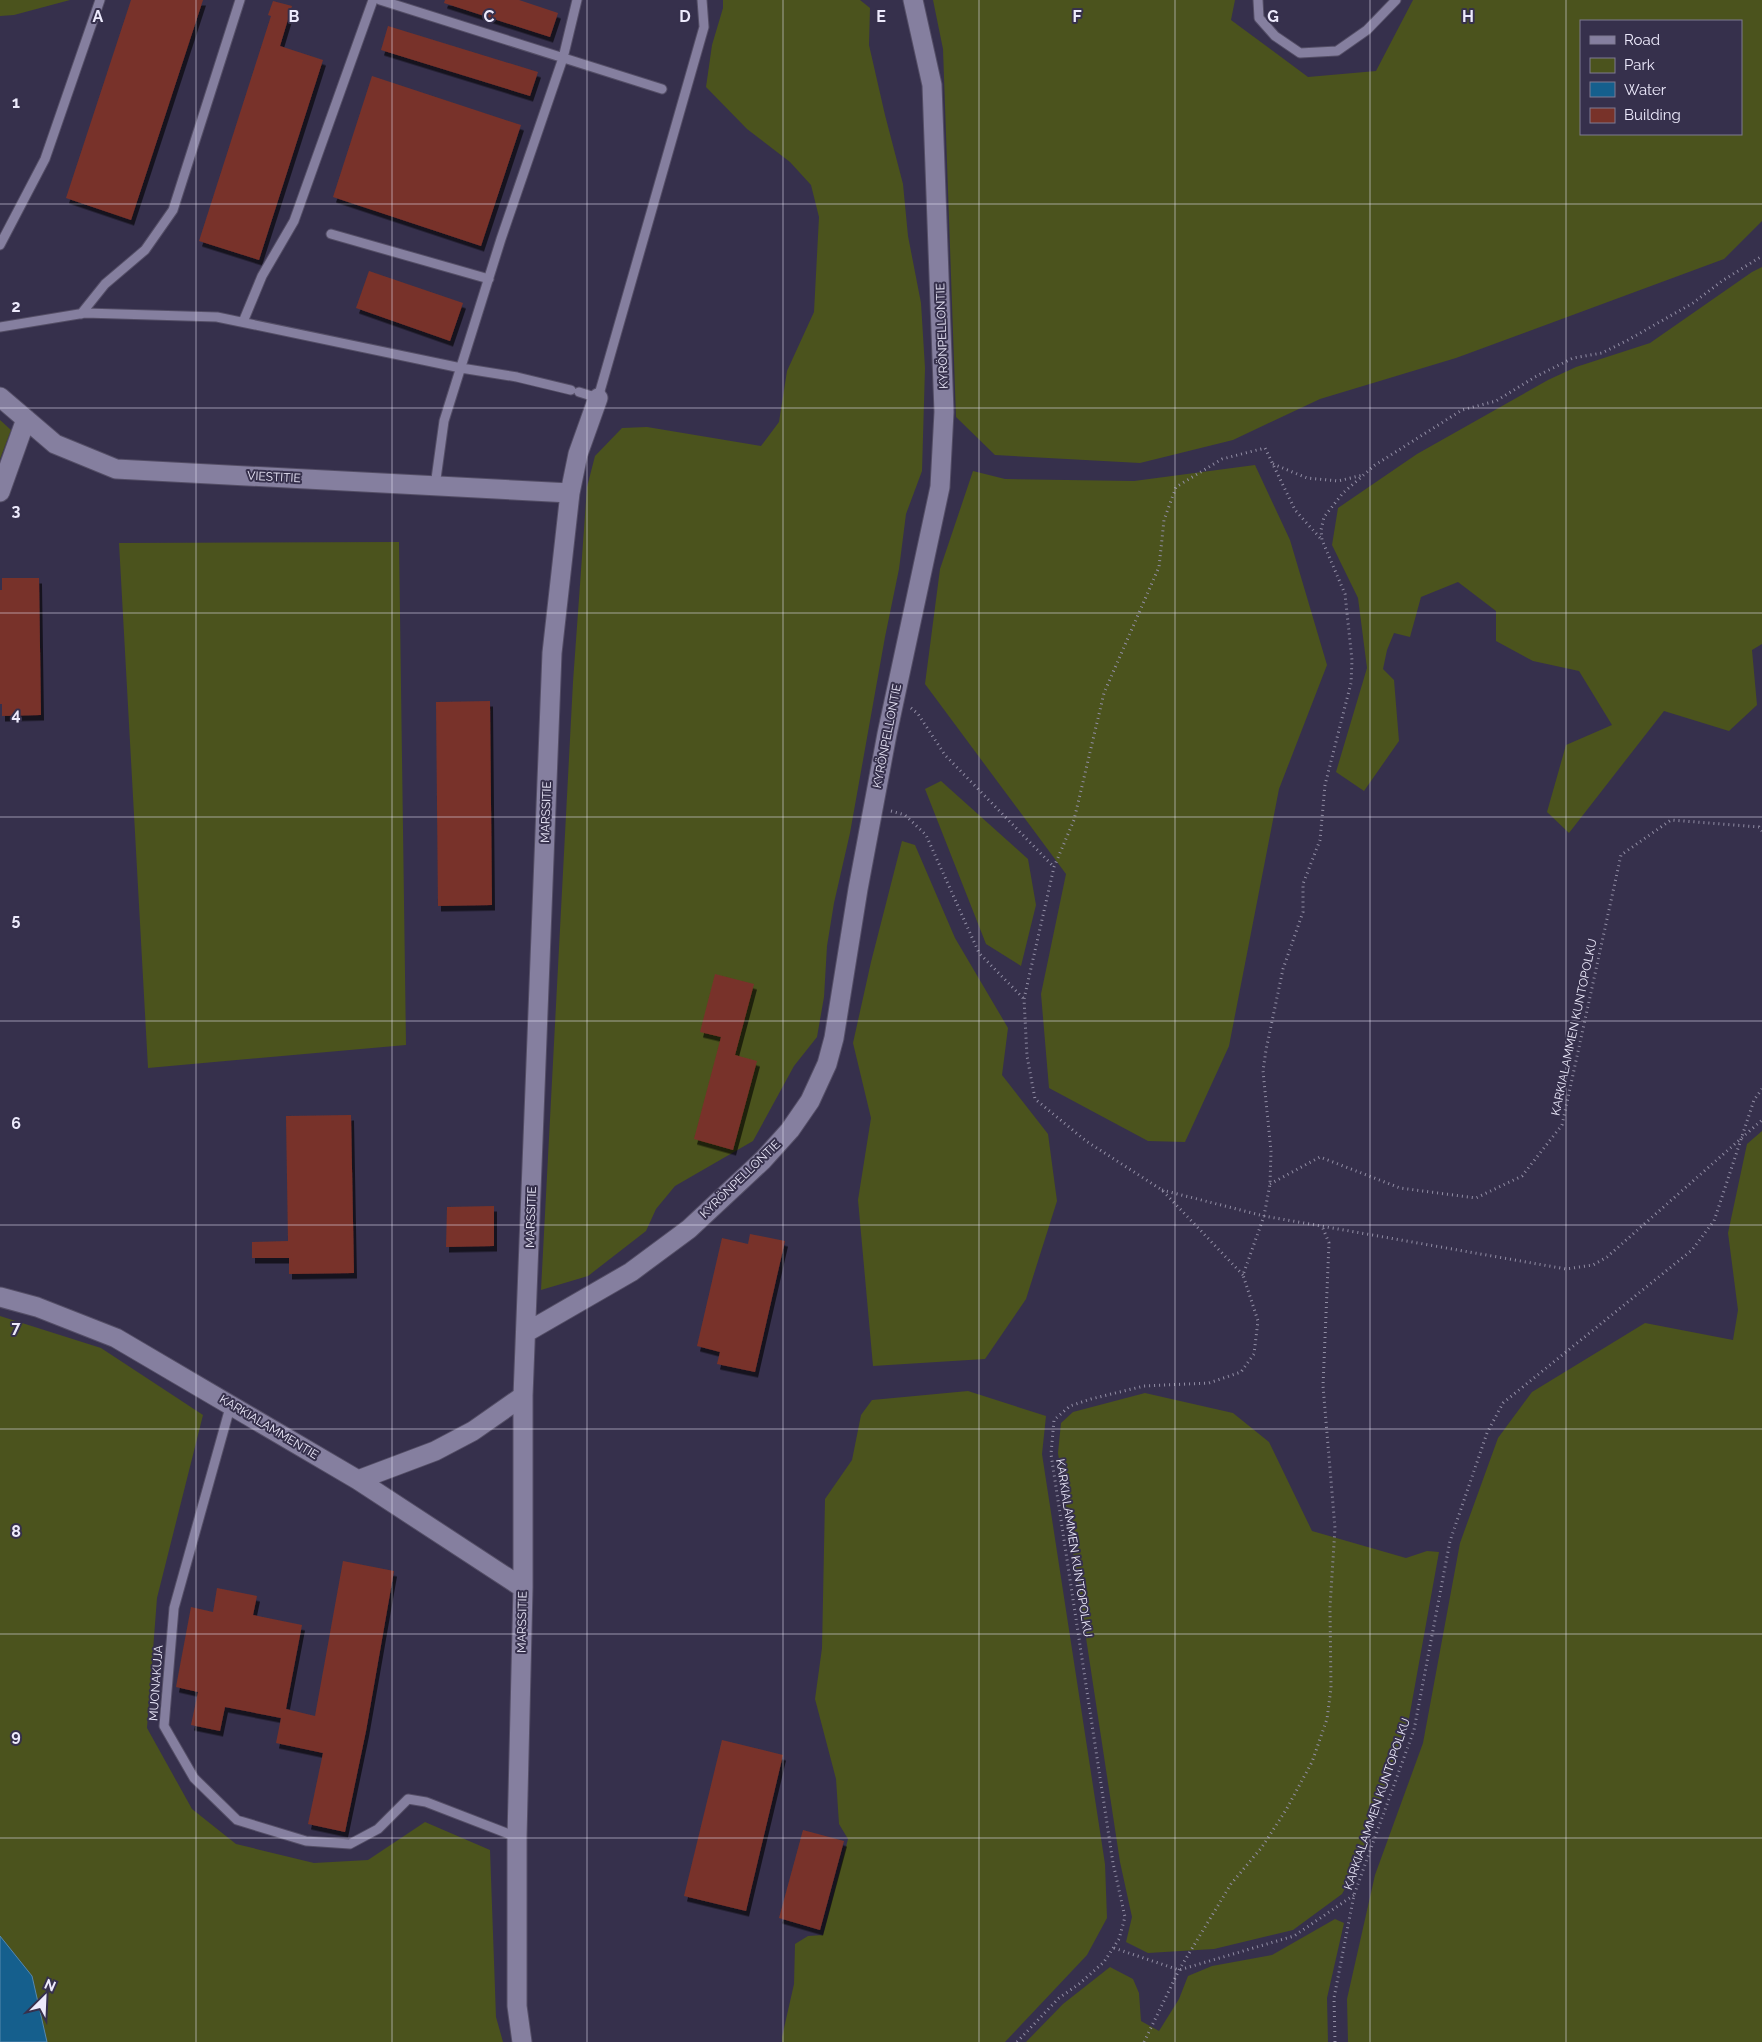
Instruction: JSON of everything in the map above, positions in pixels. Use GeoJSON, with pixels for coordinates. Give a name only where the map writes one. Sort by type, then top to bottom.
{"type":"FeatureCollection","features":[{"type":"Feature","properties":{"kind":"street","name":"KYRÖNPELLONTIE"},"geometry":{"type":"LineString","coordinates":[[527,1332],[631,1272],[689,1229],[763,1160],[790,1130],[810,1101],[827,1064],[834,1038],[895,695],[940,487],[944,412],[932,85],[913,0]]}},
{"type":"Feature","properties":{"kind":"street","name":"VIESTITIE"},"geometry":{"type":"LineString","coordinates":[[0,397],[55,444],[116,469],[570,493]]}},
{"type":"Feature","properties":{"kind":"street","name":"MARSSITIE"},"geometry":{"type":"LineString","coordinates":[[522,2042],[517,2006],[517,1837],[523,1588],[524,1396],[552,653],[570,493],[578,454],[598,398]]}},
{"type":"Feature","properties":{"kind":"street"},"geometry":{"type":"LineString","coordinates":[[0,492],[26,419]]}},
{"type":"Feature","properties":{"kind":"street","name":"KARKIALAMMENTIE"},"geometry":{"type":"LineString","coordinates":[[0,1297],[37,1307],[116,1338],[358,1480],[523,1588]]}},
{"type":"Feature","properties":{"kind":"street"},"geometry":{"type":"LineString","coordinates":[[358,1480],[435,1451],[473,1431],[524,1396]]}},
{"type":"Feature","properties":{"kind":"lane"},"geometry":{"type":"LineString","coordinates":[[0,245],[45,159],[100,0]]}},
{"type":"Feature","properties":{"kind":"lane"},"geometry":{"type":"LineString","coordinates":[[81,314],[105,284],[145,250],[173,210],[240,0]]}},
{"type":"Feature","properties":{"kind":"lane"},"geometry":{"type":"LineString","coordinates":[[243,322],[262,276],[294,221],[373,0]]}},
{"type":"Feature","properties":{"kind":"lane"},"geometry":{"type":"LineString","coordinates":[[380,0],[662,89]]}},
{"type":"Feature","properties":{"kind":"lane"},"geometry":{"type":"LineString","coordinates":[[435,486],[444,420],[563,58],[577,0]]}},
{"type":"Feature","properties":{"kind":"lane"},"geometry":{"type":"LineString","coordinates":[[0,327],[81,314],[217,317],[461,368],[517,377],[598,398],[704,27],[702,0]]}},
{"type":"Feature","properties":{"kind":"lane"},"geometry":{"type":"LineString","coordinates":[[1258,0],[1259,18],[1275,36],[1300,53],[1337,50],[1367,30],[1396,0]]}},
{"type":"Feature","properties":{"kind":"lane"},"geometry":{"type":"LineString","coordinates":[[331,234],[489,279]]}},
{"type":"Feature","properties":{"kind":"lane","name":"MUONAKUJA"},"geometry":{"type":"LineString","coordinates":[[231,1404],[174,1608],[164,1726],[194,1778],[237,1820],[306,1841],[350,1844],[378,1830],[408,1799],[426,1802],[517,1837]]}},
{"type":"Feature","properties":{"kind":"path"},"geometry":{"type":"LineString","coordinates":[[1322,540],[1324,517],[1330,507],[1375,465],[1462,410],[1496,401],[1535,377],[1573,358],[1602,353],[1628,340],[1693,303],[1722,281],[1762,256]]}},
{"type":"Feature","properties":{"kind":"path"},"geometry":{"type":"LineString","coordinates":[[1265,448],[1295,510],[1322,540],[1345,594],[1352,660],[1351,683],[1325,785],[1320,840],[1303,884],[1303,912],[1283,969],[1266,1050],[1263,1071],[1271,1151],[1270,1184],[1264,1216],[1243,1275],[1162,1190],[1086,1141],[1035,1099],[1026,1056],[1024,998],[1054,868],[1074,820],[1104,693],[1159,568],[1164,520],[1176,487],[1222,459],[1265,448]]}},
{"type":"Feature","properties":{"kind":"path"},"geometry":{"type":"LineString","coordinates":[[1272,463],[1307,478],[1338,481],[1364,475]]}},
{"type":"Feature","properties":{"kind":"path"},"geometry":{"type":"LineString","coordinates":[[895,695],[918,714],[945,755],[1054,868]]}},
{"type":"Feature","properties":{"kind":"path"},"geometry":{"type":"LineString","coordinates":[[874,805],[905,815],[926,835],[979,953],[1024,998]]}},
{"type":"Feature","properties":{"kind":"path","name":"KARKIALAMMEN KUNTOPOLKU"},"geometry":{"type":"LineString","coordinates":[[1270,1184],[1320,1157],[1400,1188],[1476,1198],[1522,1176],[1562,1125],[1621,855],[1671,820],[1759,827],[1762,831]]}},
{"type":"Feature","properties":{"kind":"path","name":"KARKIALAMMEN KUNTOPOLKU"},"geometry":{"type":"LineString","coordinates":[[1335,2042],[1334,1998],[1354,1895],[1414,1730],[1450,1541],[1487,1433],[1503,1403],[1692,1250],[1714,1221],[1740,1138],[1754,1100],[1762,1089]]}},
{"type":"Feature","properties":{"kind":"path"},"geometry":{"type":"LineString","coordinates":[[1162,1190],[1264,1216],[1566,1269],[1594,1265],[1607,1258],[1762,1120]]}},
{"type":"Feature","properties":{"kind":"path"},"geometry":{"type":"LineString","coordinates":[[1144,2042],[1179,1970],[1231,1884],[1262,1847],[1286,1810],[1312,1762],[1327,1719],[1331,1688],[1330,1607],[1335,1528],[1323,1386],[1329,1243],[1322,1226]]}},
{"type":"Feature","properties":{"kind":"path","name":"KARKIALAMMEN KUNTOPOLKU"},"geometry":{"type":"LineString","coordinates":[[1016,2042],[1059,1998],[1079,1984],[1104,1962],[1119,1939],[1125,1917],[1113,1863],[1051,1454],[1054,1420],[1070,1406],[1091,1398],[1144,1386],[1208,1384],[1242,1372],[1254,1354],[1258,1321],[1243,1275]]}},
{"type":"Feature","properties":{"kind":"path"},"geometry":{"type":"LineString","coordinates":[[1113,1948],[1179,1970],[1294,1936],[1354,1895]]}},
{"type":"Feature","properties":{"kind":"green space"},"geometry":{"type":"Polygon","coordinates":[[[0,0],[70,0],[14,15],[0,16],[0,0]]]}},
{"type":"Feature","properties":{"kind":"green space"},"geometry":{"type":"Polygon","coordinates":[[[723,0],[860,0],[870,8],[869,45],[903,184],[908,236],[921,303],[925,368],[922,471],[906,514],[899,569],[850,833],[834,903],[827,946],[824,997],[817,1037],[794,1066],[753,1141],[675,1186],[656,1209],[646,1231],[588,1276],[541,1290],[573,682],[587,487],[595,456],[622,428],[647,427],[761,446],[779,422],[787,371],[814,312],[819,217],[811,185],[790,162],[747,129],[706,87],[712,45],[723,8],[723,0]]]}},
{"type":"Feature","properties":{"kind":"green space"},"geometry":{"type":"Polygon","coordinates":[[[933,0],[1235,0],[1231,20],[1308,77],[1376,71],[1413,0],[1762,0],[1762,221],[1724,259],[1456,358],[1320,399],[1233,440],[1140,463],[995,455],[956,417],[943,49],[933,0]]]}},
{"type":"Feature","properties":{"kind":"green space"},"geometry":{"type":"Polygon","coordinates":[[[1762,267],[1762,644],[1752,650],[1757,705],[1729,731],[1664,711],[1569,833],[1547,812],[1566,745],[1612,725],[1579,671],[1533,661],[1496,641],[1496,611],[1458,582],[1421,597],[1410,637],[1394,633],[1387,650],[1383,669],[1394,680],[1399,741],[1364,791],[1336,772],[1367,668],[1358,598],[1332,545],[1338,508],[1417,454],[1548,380],[1576,367],[1650,343],[1762,267]]]}},
{"type":"Feature","properties":{"kind":"green space"},"geometry":{"type":"Polygon","coordinates":[[[0,420],[11,430],[0,459],[0,420]]]}},
{"type":"Feature","properties":{"kind":"green space"},"geometry":{"type":"Polygon","coordinates":[[[1255,465],[1290,540],[1327,665],[1279,789],[1229,1046],[1185,1142],[1148,1141],[1049,1088],[1041,994],[1066,874],[925,684],[940,569],[973,471],[1005,479],[1134,481],[1255,465]]]}},
{"type":"Feature","properties":{"kind":"green space"},"geometry":{"type":"Polygon","coordinates":[[[399,542],[406,1045],[148,1068],[119,543],[399,542]]]}},
{"type":"Feature","properties":{"kind":"green space"},"geometry":{"type":"Polygon","coordinates":[[[941,781],[1028,859],[1036,905],[1021,966],[986,944],[925,789],[941,781]]]}},
{"type":"Feature","properties":{"kind":"green space"},"geometry":{"type":"Polygon","coordinates":[[[902,841],[915,845],[955,938],[1008,1028],[1002,1075],[1048,1134],[1057,1201],[1026,1299],[985,1359],[873,1366],[858,1200],[871,1118],[853,1043],[871,962],[902,841]]]}},
{"type":"Feature","properties":{"kind":"green space"},"geometry":{"type":"Polygon","coordinates":[[[1762,1131],[1762,2042],[1348,2042],[1347,1999],[1375,1875],[1423,1743],[1460,1543],[1498,1438],[1532,1392],[1645,1323],[1733,1340],[1738,1310],[1728,1233],[1747,1144],[1762,1131]]]}},
{"type":"Feature","properties":{"kind":"green space"},"geometry":{"type":"Polygon","coordinates":[[[0,1316],[101,1348],[203,1415],[157,1598],[147,1728],[192,1809],[236,1844],[314,1863],[368,1860],[425,1822],[490,1850],[496,2017],[503,2042],[47,2042],[32,1976],[0,1936],[0,1316]]]}},
{"type":"Feature","properties":{"kind":"green space"},"geometry":{"type":"Polygon","coordinates":[[[968,1391],[1046,1416],[1042,1454],[1105,1864],[1107,1918],[1087,1955],[1005,2042],[782,2042],[794,1984],[795,1944],[808,1936],[823,1935],[848,1839],[839,1824],[836,1779],[815,1699],[822,1648],[825,1499],[852,1460],[861,1415],[872,1400],[968,1391]]]}},
{"type":"Feature","properties":{"kind":"green space"},"geometry":{"type":"Polygon","coordinates":[[[1145,1393],[1233,1413],[1269,1442],[1312,1531],[1406,1558],[1427,1551],[1439,1552],[1408,1724],[1356,1869],[1342,1894],[1293,1930],[1214,1949],[1148,1953],[1126,1942],[1132,1917],[1120,1862],[1058,1453],[1061,1423],[1073,1412],[1145,1393]]]}},
{"type":"Feature","properties":{"kind":"green space"},"geometry":{"type":"Polygon","coordinates":[[[1335,1919],[1344,1923],[1327,1998],[1328,2042],[1026,2042],[1063,2004],[1110,1967],[1133,1979],[1139,1993],[1141,2021],[1159,2031],[1179,1999],[1188,1976],[1212,1966],[1272,1955],[1335,1919]]]}},
{"type":"Feature","properties":{"kind":"water"},"geometry":{"type":"Polygon","coordinates":[[[0,1936],[32,1976],[47,2042],[0,2042],[0,1936]]]}},
{"type":"Feature","properties":{"kind":"building"},"geometry":{"type":"Polygon","coordinates":[[[131,0],[203,0],[131,220],[66,198],[131,0]]]}},
{"type":"Feature","properties":{"kind":"building"},"geometry":{"type":"Polygon","coordinates":[[[445,0],[519,0],[558,13],[550,37],[444,3],[445,0]]]}},
{"type":"Feature","properties":{"kind":"building"},"geometry":{"type":"Polygon","coordinates":[[[273,1],[292,6],[280,46],[323,60],[259,260],[199,241],[271,16],[268,15],[273,1]]]}},
{"type":"Feature","properties":{"kind":"building"},"geometry":{"type":"Polygon","coordinates":[[[388,26],[538,72],[530,96],[381,50],[388,26]]]}},
{"type":"Feature","properties":{"kind":"building"},"geometry":{"type":"Polygon","coordinates":[[[372,76],[521,125],[481,246],[333,197],[372,76]]]}},
{"type":"Feature","properties":{"kind":"building"},"geometry":{"type":"Polygon","coordinates":[[[369,271],[463,303],[450,341],[356,308],[369,271]]]}},
{"type":"Feature","properties":{"kind":"building"},"geometry":{"type":"Polygon","coordinates":[[[2,578],[39,578],[41,715],[2,716],[2,704],[0,704],[0,590],[2,590],[2,578]]]}},
{"type":"Feature","properties":{"kind":"building"},"geometry":{"type":"Polygon","coordinates":[[[490,701],[492,905],[438,906],[436,702],[490,701]]]}},
{"type":"Feature","properties":{"kind":"building"},"geometry":{"type":"Polygon","coordinates":[[[715,974],[754,984],[735,1055],[757,1061],[733,1150],[694,1139],[721,1037],[700,1032],[715,974]]]}},
{"type":"Feature","properties":{"kind":"building"},"geometry":{"type":"Polygon","coordinates":[[[351,1115],[354,1273],[289,1274],[289,1258],[252,1258],[252,1242],[288,1241],[286,1116],[351,1115]]]}},
{"type":"Feature","properties":{"kind":"building"},"geometry":{"type":"Polygon","coordinates":[[[494,1206],[494,1246],[446,1247],[447,1207],[494,1206]]]}},
{"type":"Feature","properties":{"kind":"building"},"geometry":{"type":"Polygon","coordinates":[[[750,1234],[785,1241],[755,1372],[717,1364],[720,1352],[697,1346],[722,1238],[748,1244],[750,1234]]]}},
{"type":"Feature","properties":{"kind":"building"},"geometry":{"type":"Polygon","coordinates":[[[343,1561],[394,1571],[366,1731],[345,1832],[308,1824],[323,1753],[276,1743],[281,1718],[225,1707],[220,1731],[191,1725],[198,1692],[176,1687],[191,1607],[213,1612],[217,1588],[257,1596],[253,1615],[302,1625],[286,1709],[315,1716],[343,1561]]]}},
{"type":"Feature","properties":{"kind":"building"},"geometry":{"type":"Polygon","coordinates":[[[722,1740],[783,1755],[746,1911],[684,1896],[722,1740]]]}},
{"type":"Feature","properties":{"kind":"building"},"geometry":{"type":"Polygon","coordinates":[[[803,1830],[844,1841],[820,1930],[779,1918],[803,1830]]]}}]}
